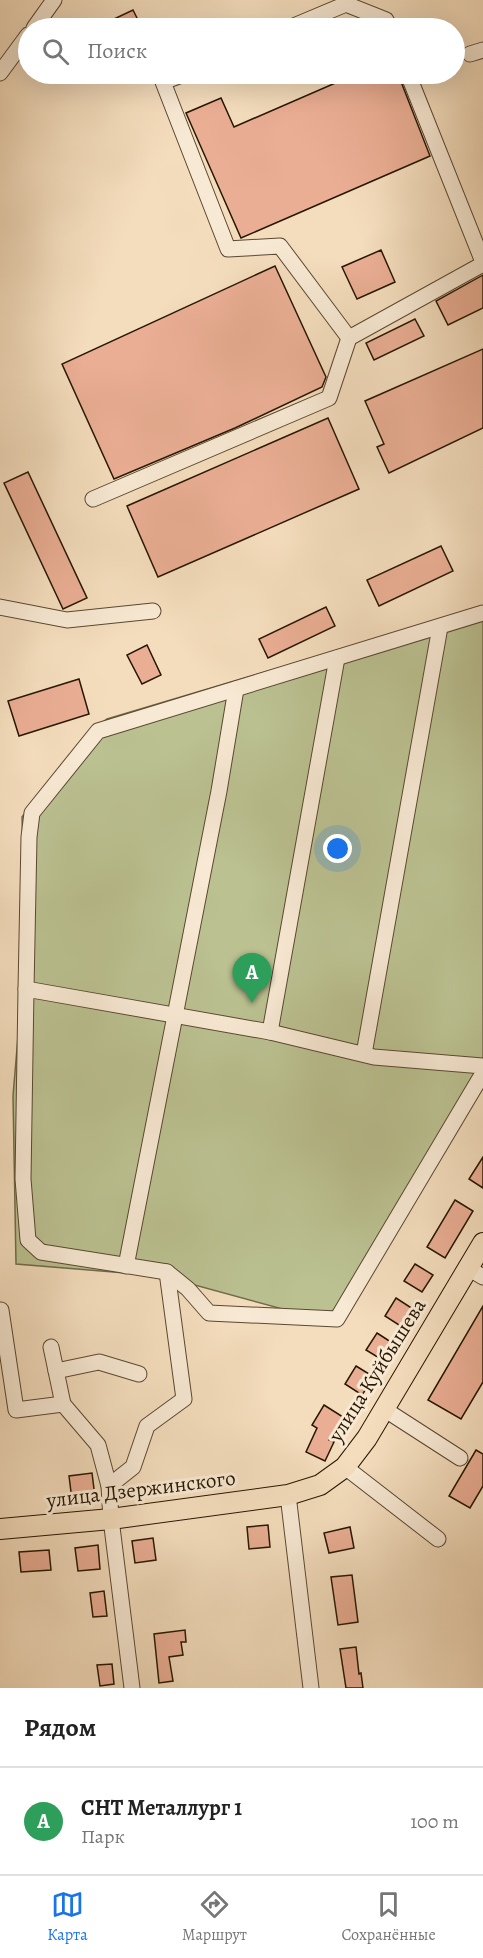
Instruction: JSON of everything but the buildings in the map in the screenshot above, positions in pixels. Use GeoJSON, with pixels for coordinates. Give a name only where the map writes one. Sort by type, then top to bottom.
{"type":"FeatureCollection","features":[{"type":"Feature","properties":{"kind":"main road","name":"улица Куйбышева"},"geometry":{"type":"LineString","coordinates":[[288,1494],[320,1485],[345,1467],[367,1438],[475,1273],[483,1243]]}},
{"type":"Feature","properties":{"kind":"main road","name":"улица Дзержинского"},"geometry":{"type":"LineString","coordinates":[[0,1528],[111,1519],[288,1494]]}},
{"type":"Feature","properties":{"kind":"street"},"geometry":{"type":"LineString","coordinates":[[41,18],[54,0]]}},
{"type":"Feature","properties":{"kind":"street"},"geometry":{"type":"LineString","coordinates":[[313,18],[346,4],[381,18]]}},
{"type":"Feature","properties":{"kind":"street"},"geometry":{"type":"LineString","coordinates":[[0,73],[18,49]]}},
{"type":"Feature","properties":{"kind":"street"},"geometry":{"type":"LineString","coordinates":[[165,84],[228,249],[280,246],[349,338]]}},
{"type":"Feature","properties":{"kind":"street"},"geometry":{"type":"LineString","coordinates":[[93,498],[329,398],[349,338],[483,263],[412,84]]}},
{"type":"Feature","properties":{"kind":"street"},"geometry":{"type":"LineString","coordinates":[[0,607],[67,620],[153,610]]}},
{"type":"Feature","properties":{"kind":"street"},"geometry":{"type":"LineString","coordinates":[[483,614],[98,731],[32,813],[28,837],[23,1179],[28,1240],[41,1252],[167,1272],[188,1289],[209,1313],[337,1319],[483,1073]]}},
{"type":"Feature","properties":{"kind":"street"},"geometry":{"type":"LineString","coordinates":[[364,1054],[440,627]]}},
{"type":"Feature","properties":{"kind":"street"},"geometry":{"type":"LineString","coordinates":[[270,1032],[337,658]]}},
{"type":"Feature","properties":{"kind":"street"},"geometry":{"type":"LineString","coordinates":[[126,1266],[219,792],[236,689]]}},
{"type":"Feature","properties":{"kind":"street"},"geometry":{"type":"LineString","coordinates":[[27,989],[270,1032],[364,1054],[483,1066]]}},
{"type":"Feature","properties":{"kind":"street"},"geometry":{"type":"LineString","coordinates":[[109,1486],[133,1467],[147,1426],[184,1399],[167,1272]]}},
{"type":"Feature","properties":{"kind":"street"},"geometry":{"type":"LineString","coordinates":[[1,1310],[16,1410],[63,1404]]}},
{"type":"Feature","properties":{"kind":"street"},"geometry":{"type":"LineString","coordinates":[[51,1347],[63,1404],[98,1445],[109,1486],[132,1688]]}},
{"type":"Feature","properties":{"kind":"street"},"geometry":{"type":"LineString","coordinates":[[56,1371],[99,1362],[139,1374]]}},
{"type":"Feature","properties":{"kind":"street"},"geometry":{"type":"LineString","coordinates":[[384,1409],[460,1458]]}},
{"type":"Feature","properties":{"kind":"street"},"geometry":{"type":"LineString","coordinates":[[345,1467],[438,1539]]}},
{"type":"Feature","properties":{"kind":"street"},"geometry":{"type":"LineString","coordinates":[[288,1494],[311,1688]]}},
{"type":"Feature","properties":{"kind":"green space"},"geometry":{"type":"Polygon","coordinates":[[[483,607],[483,1065],[330,1322],[162,1276],[16,1264],[13,1096],[26,941],[22,817],[86,734],[107,719],[483,607]]]}},
{"type":"Feature","properties":{"kind":"place","name":"СНТ Металлург 1"},"geometry":{"type":"Point","coordinates":[252,1003]}}]}
